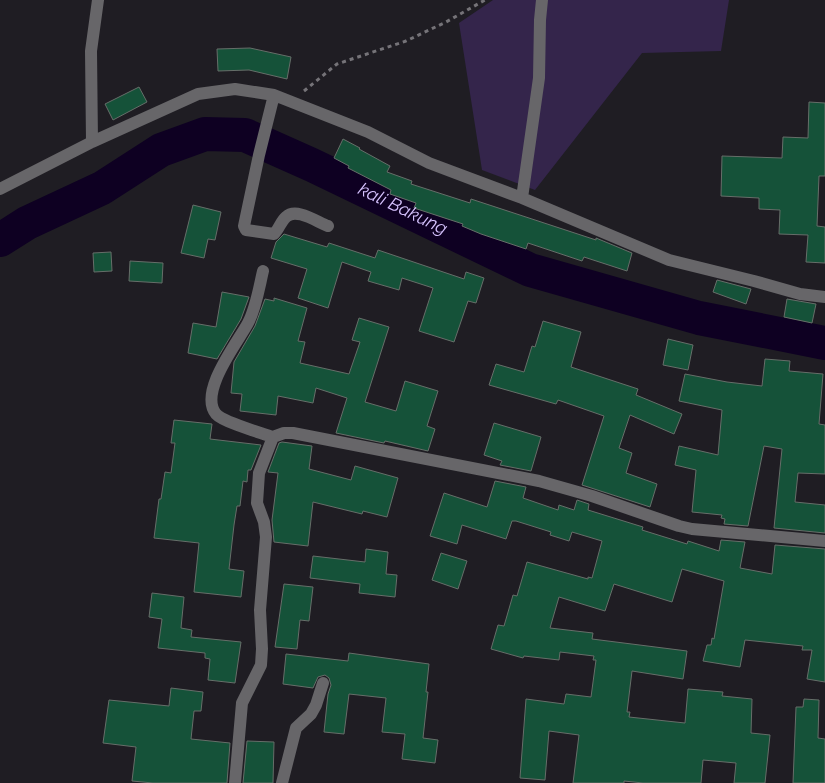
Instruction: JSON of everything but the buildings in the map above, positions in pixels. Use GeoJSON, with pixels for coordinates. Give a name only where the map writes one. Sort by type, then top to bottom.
{"type":"FeatureCollection","features":[{"type":"Feature","properties":{"kind":"street"},"geometry":{"type":"LineString","coordinates":[[92,142],[91,51],[98,0]]}},
{"type":"Feature","properties":{"kind":"street"},"geometry":{"type":"LineString","coordinates":[[522,198],[539,78],[542,0]]}},
{"type":"Feature","properties":{"kind":"street"},"geometry":{"type":"LineString","coordinates":[[0,189],[92,142],[198,94],[236,89],[274,95],[368,132],[429,163],[522,198],[668,260],[800,294],[825,297]]}},
{"type":"Feature","properties":{"kind":"street"},"geometry":{"type":"LineString","coordinates":[[274,95],[260,149],[244,226],[246,230],[274,234],[285,218],[293,213],[328,226]]}},
{"type":"Feature","properties":{"kind":"street"},"geometry":{"type":"LineString","coordinates":[[263,271],[248,322],[217,374],[211,402],[216,414],[225,420],[273,437],[284,433],[292,433],[538,481],[592,496],[678,526],[692,529],[825,541]]}},
{"type":"Feature","properties":{"kind":"street"},"geometry":{"type":"LineString","coordinates":[[235,783],[242,703],[261,665],[260,610],[266,537],[264,522],[257,504],[257,490],[259,473],[273,437]]}},
{"type":"Feature","properties":{"kind":"street"},"geometry":{"type":"LineString","coordinates":[[282,783],[296,728],[316,705],[323,683]]}},
{"type":"Feature","properties":{"kind":"path"},"geometry":{"type":"LineString","coordinates":[[290,102],[337,64],[406,41],[446,22],[485,0]]}},
{"type":"Feature","properties":{"kind":"shaded area"},"geometry":{"type":"Polygon","coordinates":[[[493,0],[729,0],[721,51],[642,53],[535,190],[482,170],[459,23],[493,0]]]}},
{"type":"Feature","properties":{"kind":"waterway","name":"kali Bakung"},"geometry":{"type":"LineString","coordinates":[[0,240],[27,223],[102,188],[161,150],[205,134],[245,135],[312,165],[530,270],[699,318],[825,343]]}}]}
